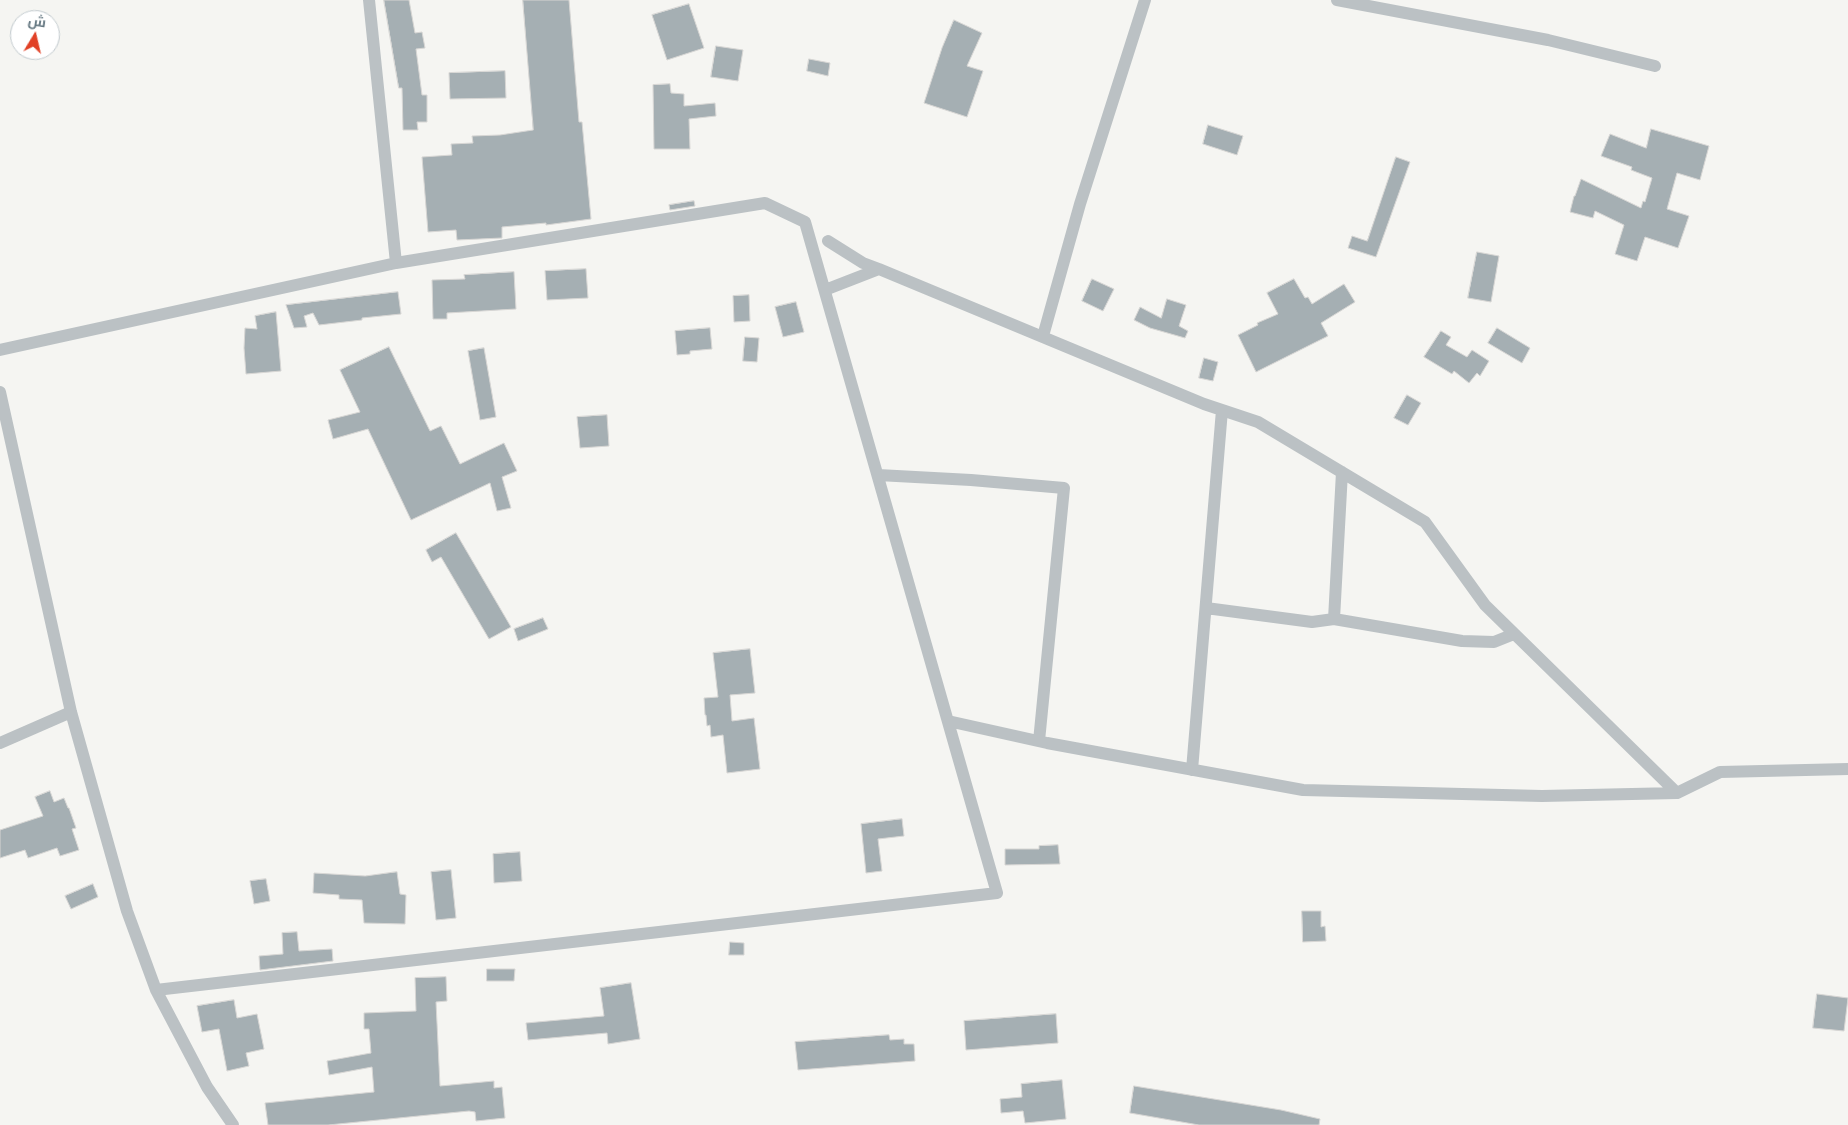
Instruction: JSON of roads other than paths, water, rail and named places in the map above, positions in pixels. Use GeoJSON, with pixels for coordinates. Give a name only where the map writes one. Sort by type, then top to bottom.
{"type":"FeatureCollection","features":[{"type":"Feature","properties":{"kind":"street"},"geometry":{"type":"LineString","coordinates":[[369,0],[396,263]]}},
{"type":"Feature","properties":{"kind":"street"},"geometry":{"type":"LineString","coordinates":[[1042,336],[1080,204],[1145,0]]}},
{"type":"Feature","properties":{"kind":"street"},"geometry":{"type":"LineString","coordinates":[[1337,0],[1548,40],[1655,66]]}},
{"type":"Feature","properties":{"kind":"street"},"geometry":{"type":"LineString","coordinates":[[0,350],[396,263],[765,203],[805,222],[998,893],[156,990]]}},
{"type":"Feature","properties":{"kind":"street"},"geometry":{"type":"LineString","coordinates":[[828,241],[863,262],[879,269],[1222,410],[1258,422],[1425,522],[1485,605],[1676,793]]}},
{"type":"Feature","properties":{"kind":"street"},"geometry":{"type":"LineString","coordinates":[[825,290],[879,269]]}},
{"type":"Feature","properties":{"kind":"street"},"geometry":{"type":"LineString","coordinates":[[0,392],[71,712],[127,912],[156,990],[207,1087],[233,1125]]}},
{"type":"Feature","properties":{"kind":"street"},"geometry":{"type":"LineString","coordinates":[[1192,770],[1222,410]]}},
{"type":"Feature","properties":{"kind":"street"},"geometry":{"type":"LineString","coordinates":[[1334,619],[1342,472]]}},
{"type":"Feature","properties":{"kind":"street"},"geometry":{"type":"LineString","coordinates":[[878,475],[1064,488],[1039,741]]}},
{"type":"Feature","properties":{"kind":"street"},"geometry":{"type":"LineString","coordinates":[[1206,608],[1312,622],[1334,619],[1462,641],[1494,642],[1514,634]]}},
{"type":"Feature","properties":{"kind":"street"},"geometry":{"type":"LineString","coordinates":[[0,743],[71,712]]}},
{"type":"Feature","properties":{"kind":"street"},"geometry":{"type":"LineString","coordinates":[[948,721],[1039,741],[1302,790],[1542,796],[1676,793],[1720,772],[1848,769]]}}]}
